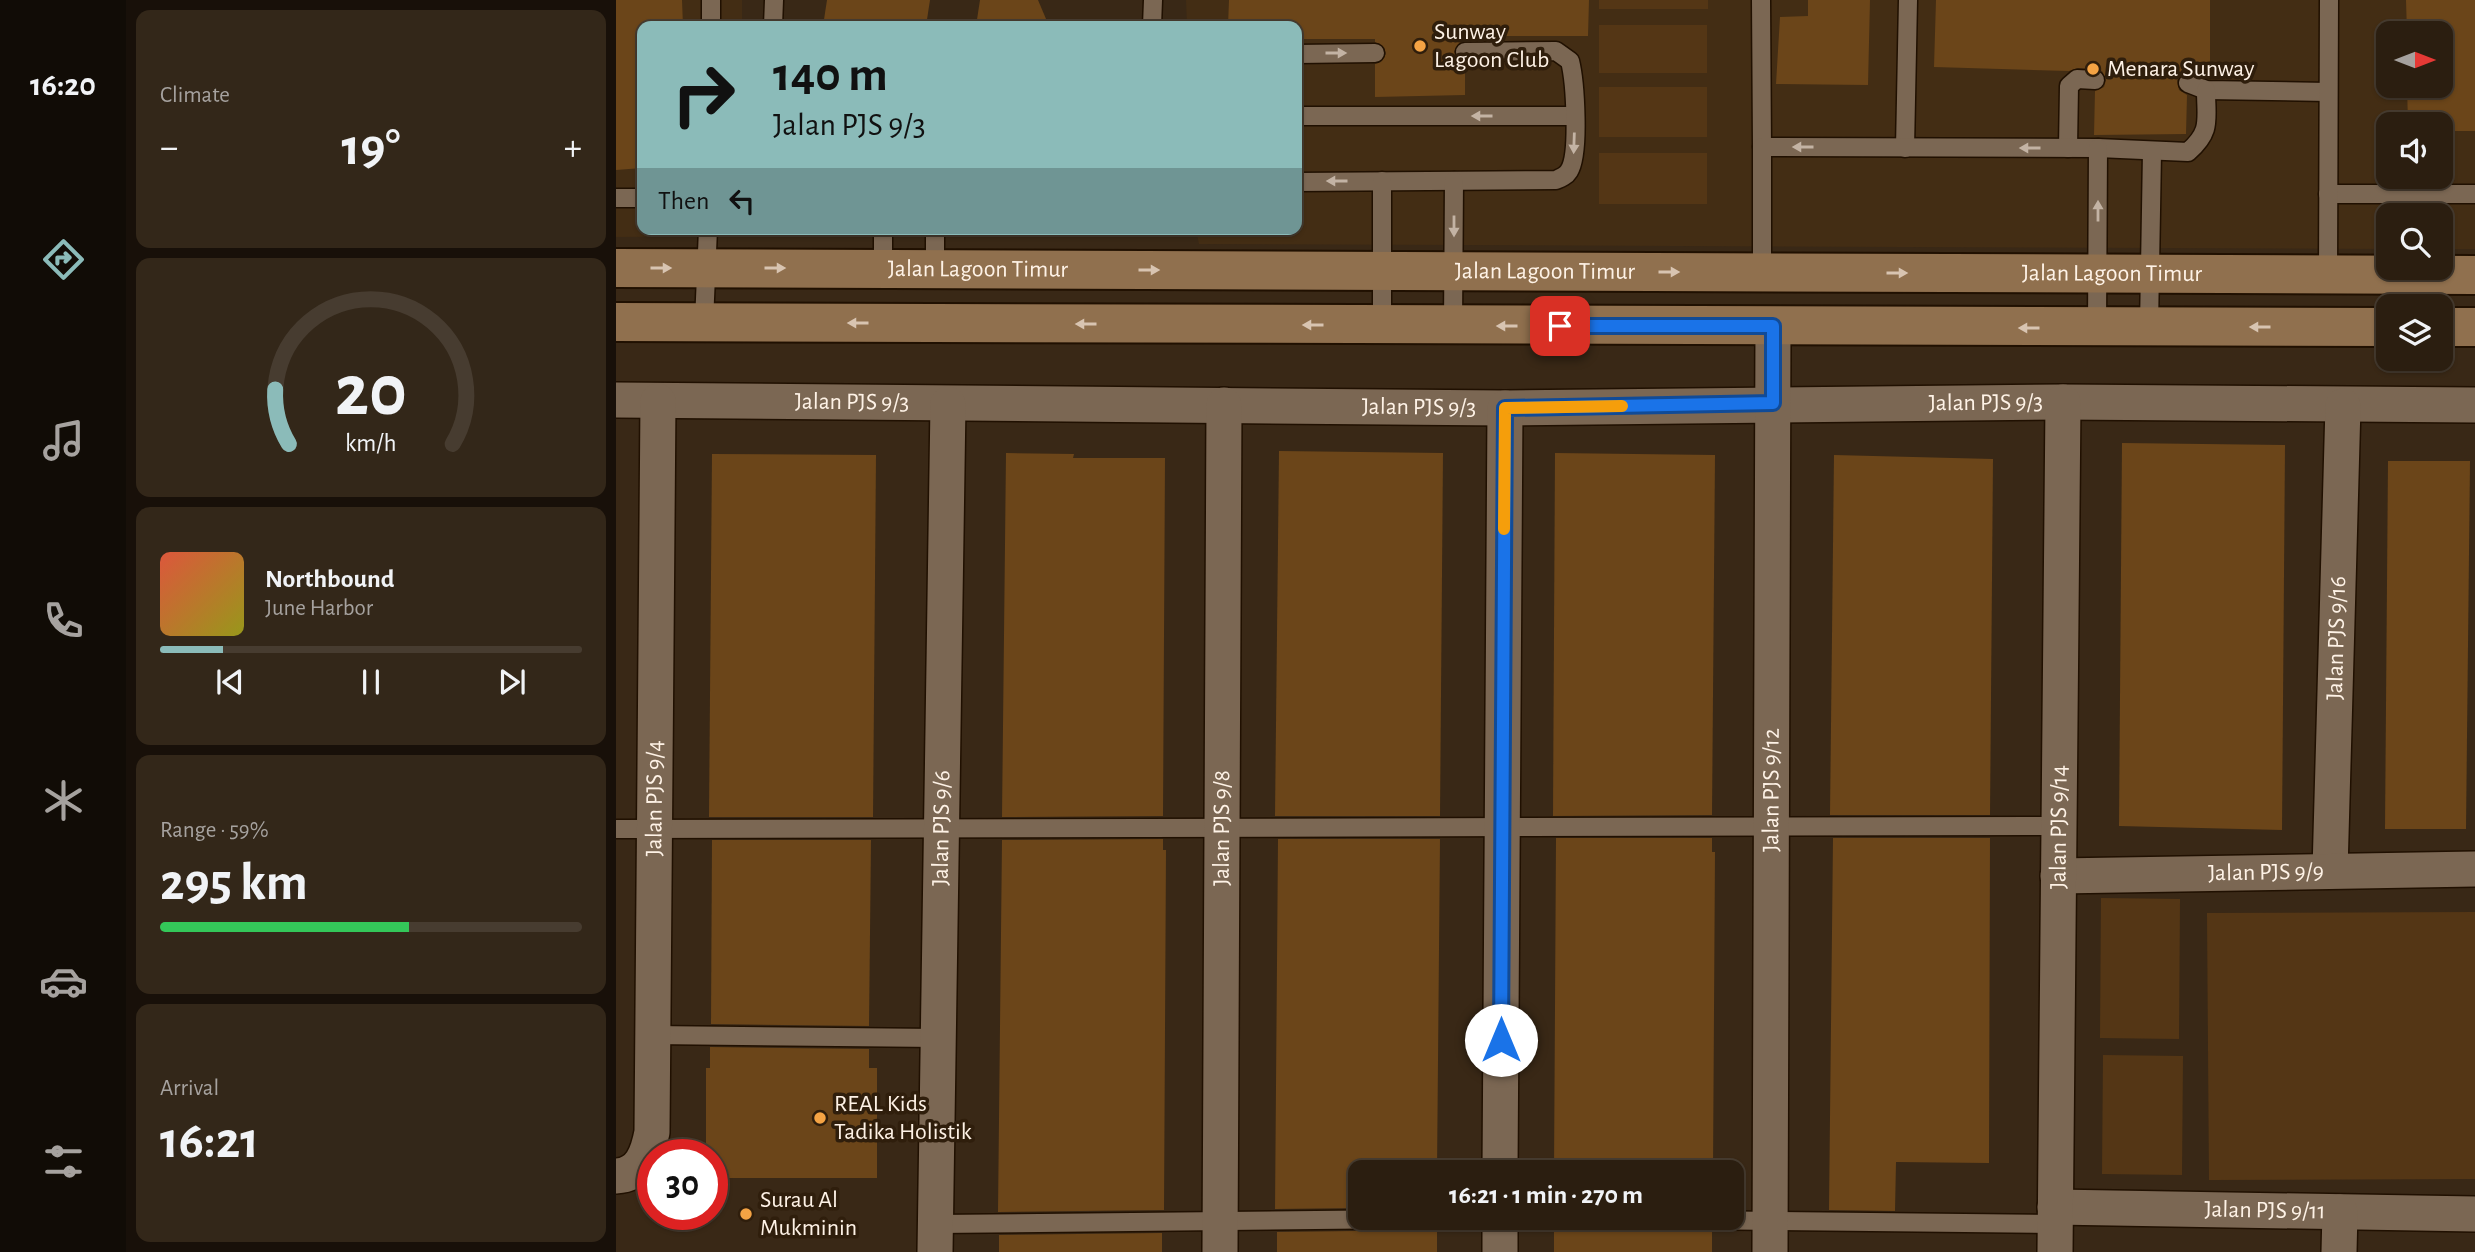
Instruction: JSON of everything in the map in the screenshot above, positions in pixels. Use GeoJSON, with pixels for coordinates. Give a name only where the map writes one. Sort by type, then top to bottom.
{"type":"FeatureCollection","features":[{"type":"Feature","properties":{"kind":"main road","name":"Jalan Lagoon Timur"},"geometry":{"type":"LineString","coordinates":[[616,268],[2475,275]]}},
{"type":"Feature","properties":{"kind":"main road"},"geometry":{"type":"LineString","coordinates":[[2328,275],[2328,327]]}},
{"type":"Feature","properties":{"kind":"main road"},"geometry":{"type":"LineString","coordinates":[[616,322],[2376,327]]}},
{"type":"Feature","properties":{"kind":"main road"},"geometry":{"type":"LineString","coordinates":[[2453,327],[2475,327]]}},
{"type":"Feature","properties":{"kind":"street","name":"Jalan PJS 9/12"},"geometry":{"type":"LineString","coordinates":[[1770,1236],[1773,326]]}},
{"type":"Feature","properties":{"kind":"street","name":"Jalan PJS 9/3"},"geometry":{"type":"LineString","coordinates":[[616,401],[1505,408],[1773,403],[2063,402],[2475,405]]}},
{"type":"Feature","properties":{"kind":"street","name":"Jalan PJS 9/4"},"geometry":{"type":"LineString","coordinates":[[616,1176],[624,1176],[639,1167],[648,1151],[652,1132],[658,401]]}},
{"type":"Feature","properties":{"kind":"street","name":"Jalan PJS 9/14"},"geometry":{"type":"LineString","coordinates":[[2055,1227],[2063,402]]}},
{"type":"Feature","properties":{"kind":"street","name":"Jalan PJS 9/6"},"geometry":{"type":"LineString","coordinates":[[936,1238],[948,404]]}},
{"type":"Feature","properties":{"kind":"street","name":"Jalan PJS 9/8"},"geometry":{"type":"LineString","coordinates":[[1221,1237],[1224,405]]}},
{"type":"Feature","properties":{"kind":"street","name":"Jalan PJS 9/16"},"geometry":{"type":"LineString","coordinates":[[2330,871],[2343,406]]}},
{"type":"Feature","properties":{"kind":"street"},"geometry":{"type":"LineString","coordinates":[[1500,1160],[1505,408]]}},
{"type":"Feature","properties":{"kind":"street","name":"Jalan PJS 9/9"},"geometry":{"type":"LineString","coordinates":[[2058,876],[2475,869]]}},
{"type":"Feature","properties":{"kind":"street"},"geometry":{"type":"LineString","coordinates":[[2339,1252],[2340,1212]]}},
{"type":"Feature","properties":{"kind":"street","name":"Jalan PJS 9/11"},"geometry":{"type":"LineString","coordinates":[[2055,1227],[2340,1212],[2475,1214]]}},
{"type":"Feature","properties":{"kind":"street"},"geometry":{"type":"LineString","coordinates":[[1500,1230],[1500,1252]]}},
{"type":"Feature","properties":{"kind":"lane"},"geometry":{"type":"LineString","coordinates":[[711,0],[711,21]]}},
{"type":"Feature","properties":{"kind":"lane"},"geometry":{"type":"LineString","coordinates":[[774,0],[774,21]]}},
{"type":"Feature","properties":{"kind":"lane"},"geometry":{"type":"LineString","coordinates":[[1152,21],[1153,0]]}},
{"type":"Feature","properties":{"kind":"lane"},"geometry":{"type":"LineString","coordinates":[[1761,0],[1762,272]]}},
{"type":"Feature","properties":{"kind":"lane"},"geometry":{"type":"LineString","coordinates":[[1905,148],[1908,0]]}},
{"type":"Feature","properties":{"kind":"lane"},"geometry":{"type":"LineString","coordinates":[[2328,275],[2329,0]]}},
{"type":"Feature","properties":{"kind":"lane"},"geometry":{"type":"LineString","coordinates":[[1302,181],[1556,180],[1568,174],[1573,161],[1575,116],[1570,61],[1556,51],[1465,52]]}},
{"type":"Feature","properties":{"kind":"lane"},"geometry":{"type":"LineString","coordinates":[[1302,54],[1375,53]]}},
{"type":"Feature","properties":{"kind":"lane"},"geometry":{"type":"LineString","coordinates":[[2068,148],[2069,86],[2077,79],[2095,80]]}},
{"type":"Feature","properties":{"kind":"lane"},"geometry":{"type":"LineString","coordinates":[[2188,83],[2206,90],[2328,92]]}},
{"type":"Feature","properties":{"kind":"lane"},"geometry":{"type":"LineString","coordinates":[[1762,147],[2098,148],[2188,152],[2202,140],[2206,125],[2206,90]]}},
{"type":"Feature","properties":{"kind":"lane"},"geometry":{"type":"LineString","coordinates":[[1302,116],[1575,116]]}},
{"type":"Feature","properties":{"kind":"lane"},"geometry":{"type":"LineString","coordinates":[[2097,328],[2098,148]]}},
{"type":"Feature","properties":{"kind":"lane"},"geometry":{"type":"LineString","coordinates":[[2149,327],[2152,152]]}},
{"type":"Feature","properties":{"kind":"lane"},"geometry":{"type":"LineString","coordinates":[[1382,181],[1382,325]]}},
{"type":"Feature","properties":{"kind":"lane"},"geometry":{"type":"LineString","coordinates":[[1453,325],[1454,181]]}},
{"type":"Feature","properties":{"kind":"lane"},"geometry":{"type":"LineString","coordinates":[[2328,194],[2475,194]]}},
{"type":"Feature","properties":{"kind":"lane"},"geometry":{"type":"LineString","coordinates":[[616,198],[637,198]]}},
{"type":"Feature","properties":{"kind":"lane"},"geometry":{"type":"LineString","coordinates":[[704,322],[708,235]]}},
{"type":"Feature","properties":{"kind":"lane"},"geometry":{"type":"LineString","coordinates":[[883,235],[883,269]]}},
{"type":"Feature","properties":{"kind":"lane"},"geometry":{"type":"LineString","coordinates":[[935,235],[935,269]]}},
{"type":"Feature","properties":{"kind":"lane"},"geometry":{"type":"LineString","coordinates":[[616,829],[2059,826]]}},
{"type":"Feature","properties":{"kind":"lane"},"geometry":{"type":"LineString","coordinates":[[652,1035],[938,1038]]}},
{"type":"Feature","properties":{"kind":"lane"},"geometry":{"type":"LineString","coordinates":[[1680,1230],[1770,1236],[2055,1227]]}},
{"type":"Feature","properties":{"kind":"lane"},"geometry":{"type":"LineString","coordinates":[[936,1238],[1221,1237],[1348,1228]]}},
{"type":"Feature","properties":{"kind":"shaded area"},"geometry":{"type":"Polygon","coordinates":[[[616,0],[742,0],[742,21],[637,21],[637,235],[744,236],[616,237],[616,0]]]}},
{"type":"Feature","properties":{"kind":"shaded area"},"geometry":{"type":"Polygon","coordinates":[[[1186,0],[2475,0],[2475,249],[2453,249],[2453,203],[2376,203],[2376,249],[1199,244],[1197,235],[1302,235],[1302,21],[1187,21],[1186,0]]]}},
{"type":"Feature","properties":{"kind":"shaded area"},"geometry":{"type":"Polygon","coordinates":[[[1599,0],[1708,0],[1708,9],[1599,9],[1599,0]]]}},
{"type":"Feature","properties":{"kind":"shaded area"},"geometry":{"type":"Polygon","coordinates":[[[1599,25],[1707,25],[1707,73],[1599,73],[1599,25]]]}},
{"type":"Feature","properties":{"kind":"shaded area"},"geometry":{"type":"Polygon","coordinates":[[[1599,87],[1707,87],[1707,137],[1599,137],[1599,87]]]}},
{"type":"Feature","properties":{"kind":"shaded area"},"geometry":{"type":"Polygon","coordinates":[[[1599,153],[1707,153],[1707,204],[1599,204],[1599,153]]]}},
{"type":"Feature","properties":{"kind":"shaded area"},"geometry":{"type":"Polygon","coordinates":[[[2101,898],[2180,899],[2179,1039],[2100,1038],[2101,898]]]}},
{"type":"Feature","properties":{"kind":"shaded area"},"geometry":{"type":"Polygon","coordinates":[[[2475,912],[2475,1179],[2209,1180],[2207,913],[2475,912]]]}},
{"type":"Feature","properties":{"kind":"shaded area"},"geometry":{"type":"Polygon","coordinates":[[[2103,1055],[2183,1056],[2182,1175],[2102,1174],[2103,1055]]]}},
{"type":"Feature","properties":{"kind":"building"},"geometry":{"type":"Polygon","coordinates":[[[616,0],[682,0],[683,21],[637,21],[637,168],[616,170],[616,0]]]}},
{"type":"Feature","properties":{"kind":"building"},"geometry":{"type":"Polygon","coordinates":[[[827,0],[930,0],[927,21],[824,21],[827,0]]]}},
{"type":"Feature","properties":{"kind":"building"},"geometry":{"type":"Polygon","coordinates":[[[980,0],[1038,0],[1047,21],[977,21],[980,0]]]}},
{"type":"Feature","properties":{"kind":"building","name":"Sunway Lagoon Club"},"geometry":{"type":"Polygon","coordinates":[[[1229,0],[1589,0],[1588,36],[1465,36],[1465,41],[1459,43],[1454,51],[1456,58],[1465,63],[1465,95],[1375,97],[1375,64],[1381,62],[1386,54],[1384,47],[1375,42],[1375,39],[1302,39],[1302,21],[1228,21],[1229,0]]]}},
{"type":"Feature","properties":{"kind":"building"},"geometry":{"type":"Polygon","coordinates":[[[1808,0],[1870,0],[1868,85],[1776,84],[1780,17],[1808,16],[1808,0]]]}},
{"type":"Feature","properties":{"kind":"building","name":"Menara Sunway"},"geometry":{"type":"Polygon","coordinates":[[[1936,0],[2210,0],[2210,72],[2186,72],[2177,80],[2179,90],[2187,95],[2186,134],[2094,135],[2095,91],[2104,87],[2106,80],[2102,71],[2096,69],[2078,68],[2069,71],[1934,67],[1936,0]]]}},
{"type":"Feature","properties":{"kind":"building"},"geometry":{"type":"Polygon","coordinates":[[[2406,0],[2475,0],[2475,131],[2453,131],[2453,112],[2408,112],[2407,98],[2454,98],[2454,21],[2407,21],[2406,0]]]}},
{"type":"Feature","properties":{"kind":"building"},"geometry":{"type":"Polygon","coordinates":[[[2122,443],[2285,445],[2282,830],[2119,826],[2122,443]]]}},
{"type":"Feature","properties":{"kind":"building"},"geometry":{"type":"Polygon","coordinates":[[[1279,451],[1443,453],[1440,816],[1275,816],[1279,451]]]}},
{"type":"Feature","properties":{"kind":"building"},"geometry":{"type":"Polygon","coordinates":[[[1006,453],[1074,454],[1073,458],[1165,458],[1163,816],[1002,817],[1006,453]]]}},
{"type":"Feature","properties":{"kind":"building"},"geometry":{"type":"Polygon","coordinates":[[[1555,453],[1715,455],[1712,815],[1553,816],[1555,453]]]}},
{"type":"Feature","properties":{"kind":"building"},"geometry":{"type":"Polygon","coordinates":[[[712,454],[876,455],[873,817],[709,817],[712,454]]]}},
{"type":"Feature","properties":{"kind":"building"},"geometry":{"type":"Polygon","coordinates":[[[1834,455],[1993,459],[1990,815],[1830,815],[1834,455]]]}},
{"type":"Feature","properties":{"kind":"building"},"geometry":{"type":"Polygon","coordinates":[[[2388,461],[2470,461],[2466,829],[2385,829],[2388,461]]]}},
{"type":"Feature","properties":{"kind":"building"},"geometry":{"type":"Polygon","coordinates":[[[1556,838],[1712,838],[1712,852],[1715,852],[1713,1160],[1554,1160],[1556,838]]]}},
{"type":"Feature","properties":{"kind":"building"},"geometry":{"type":"Polygon","coordinates":[[[1833,838],[1990,838],[1989,1163],[1896,1162],[1895,1211],[1829,1210],[1833,838]]]}},
{"type":"Feature","properties":{"kind":"building"},"geometry":{"type":"Polygon","coordinates":[[[1163,839],[1163,850],[1166,850],[1164,1210],[998,1212],[1002,840],[1163,839]]]}},
{"type":"Feature","properties":{"kind":"building"},"geometry":{"type":"Polygon","coordinates":[[[1278,839],[1440,839],[1437,1160],[1348,1160],[1348,1208],[1275,1209],[1278,839]]]}},
{"type":"Feature","properties":{"kind":"building"},"geometry":{"type":"Polygon","coordinates":[[[712,840],[871,840],[869,1026],[711,1024],[712,840]]]}},
{"type":"Feature","properties":{"kind":"building"},"geometry":{"type":"Polygon","coordinates":[[[710,1047],[869,1049],[869,1068],[877,1068],[877,1178],[728,1178],[728,1139],[706,1139],[706,1068],[710,1068],[710,1047]]]}},
{"type":"Feature","properties":{"kind":"building"},"geometry":{"type":"Polygon","coordinates":[[[1437,1230],[1437,1252],[1277,1252],[1277,1232],[1437,1230]]]}},
{"type":"Feature","properties":{"kind":"building"},"geometry":{"type":"Polygon","coordinates":[[[1554,1230],[1712,1232],[1712,1252],[1554,1252],[1554,1230]]]}},
{"type":"Feature","properties":{"kind":"building"},"geometry":{"type":"Polygon","coordinates":[[[1162,1233],[1162,1252],[999,1252],[999,1235],[1162,1233]]]}},
{"type":"Feature","properties":{"kind":"slow traffic"},"geometry":{"type":"LineString","coordinates":[[1504,529],[1505,408],[1622,406]]}},
{"type":"Feature","properties":{"kind":"place","name":"Sunway Lagoon Club"},"geometry":{"type":"Point","coordinates":[1420,46]}},
{"type":"Feature","properties":{"kind":"place","name":"Menara Sunway"},"geometry":{"type":"Point","coordinates":[2093,69]}},
{"type":"Feature","properties":{"kind":"place","name":"REAL Kids Tadika Holistik"},"geometry":{"type":"Point","coordinates":[820,1118]}},
{"type":"Feature","properties":{"kind":"place","name":"Surau Al Mukminin"},"geometry":{"type":"Point","coordinates":[746,1214]}},
{"type":"Feature","properties":{"kind":"route"},"geometry":{"type":"LineString","coordinates":[[1501,1040],[1505,408],[1773,403],[1773,326],[1560,326]]}}]}
